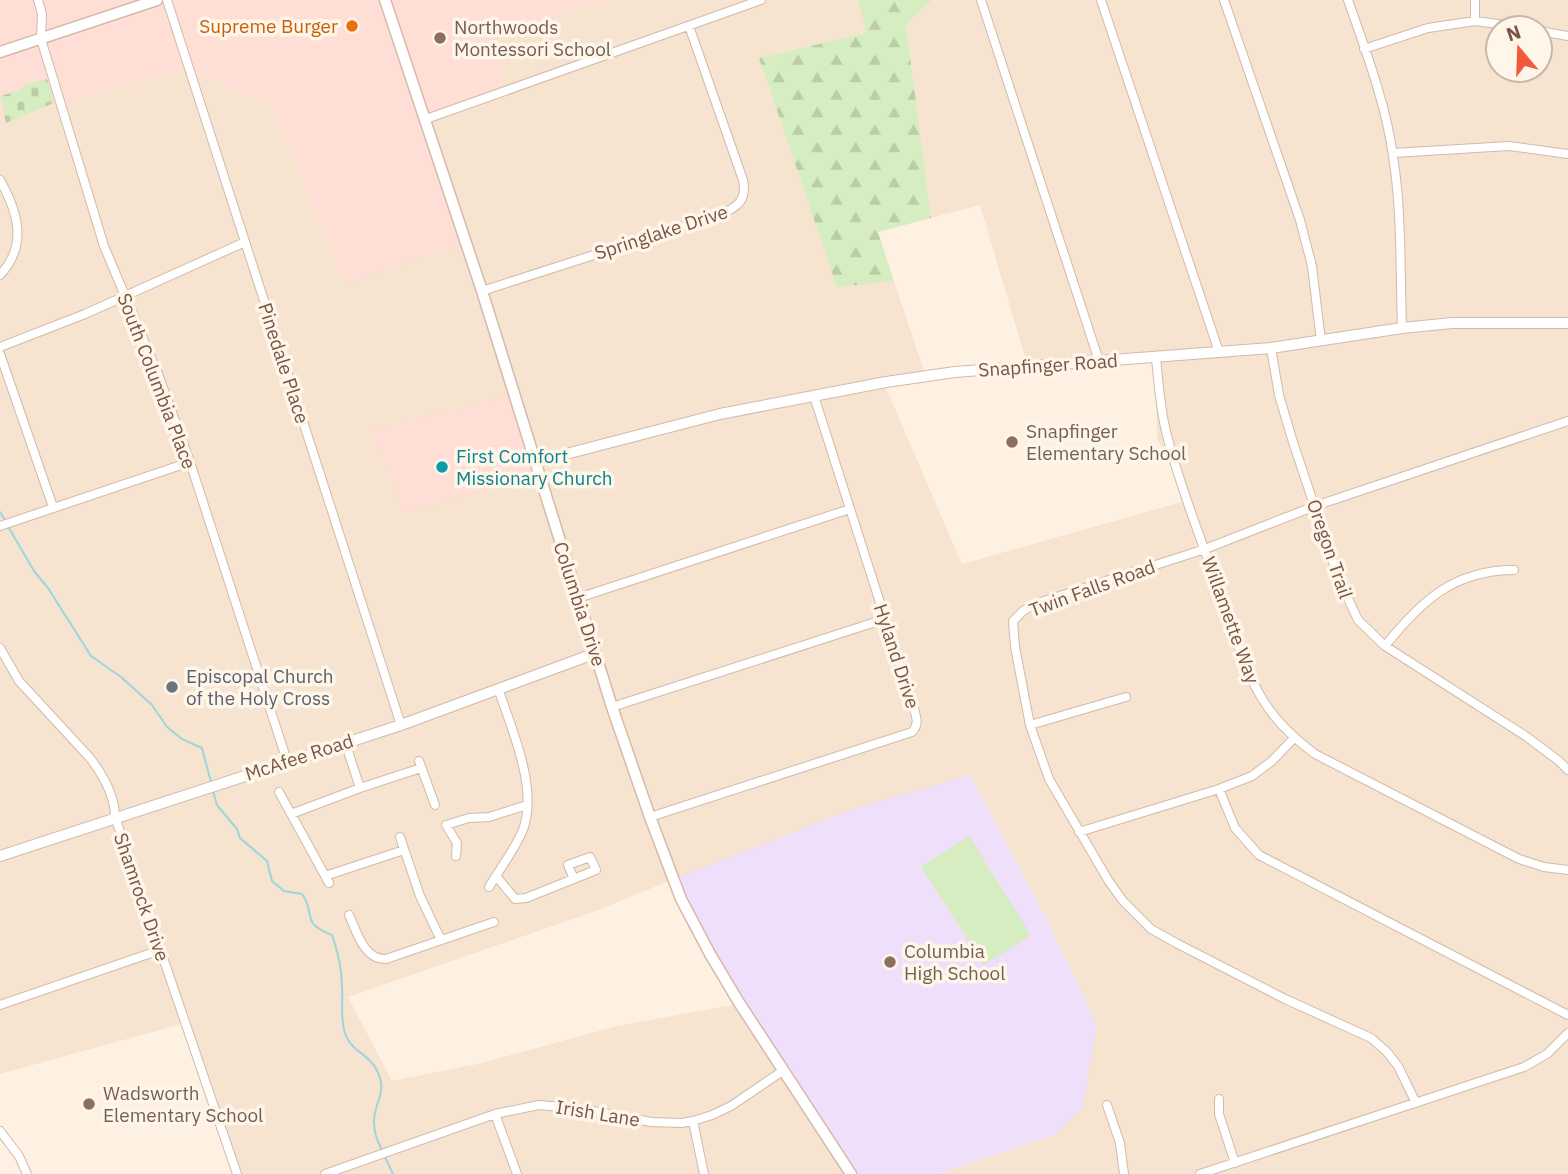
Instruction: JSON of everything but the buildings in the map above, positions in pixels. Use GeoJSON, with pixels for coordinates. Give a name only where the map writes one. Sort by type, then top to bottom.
{"type":"FeatureCollection","features":[{"type":"Feature","properties":{"kind":"main road"},"geometry":{"type":"LineString","coordinates":[[0,52],[157,0]]}},
{"type":"Feature","properties":{"kind":"main road","name":"Columbia Drive"},"geometry":{"type":"LineString","coordinates":[[385,0],[482,291],[612,707],[681,899],[709,954],[851,1174]]}},
{"type":"Feature","properties":{"kind":"street","name":"South Columbia Place"},"geometry":{"type":"LineString","coordinates":[[38,0],[42,14],[41,38],[104,246],[158,374],[190,462],[287,761]]}},
{"type":"Feature","properties":{"kind":"street","name":"Pinedale Place"},"geometry":{"type":"LineString","coordinates":[[167,0],[401,725]]}},
{"type":"Feature","properties":{"kind":"street"},"geometry":{"type":"LineString","coordinates":[[426,119],[761,0]]}},
{"type":"Feature","properties":{"kind":"street"},"geometry":{"type":"LineString","coordinates":[[981,0],[1099,361]]}},
{"type":"Feature","properties":{"kind":"street"},"geometry":{"type":"LineString","coordinates":[[1101,0],[1219,352]]}},
{"type":"Feature","properties":{"kind":"street"},"geometry":{"type":"LineString","coordinates":[[1224,0],[1300,220],[1312,266],[1321,341]]}},
{"type":"Feature","properties":{"kind":"street"},"geometry":{"type":"LineString","coordinates":[[1348,0],[1385,115],[1393,153],[1397,182],[1402,328]]}},
{"type":"Feature","properties":{"kind":"street"},"geometry":{"type":"LineString","coordinates":[[1475,0],[1475,21]]}},
{"type":"Feature","properties":{"kind":"street"},"geometry":{"type":"LineString","coordinates":[[1364,49],[1429,28],[1475,21],[1484,22]]}},
{"type":"Feature","properties":{"kind":"street","name":"Springlake Drive"},"geometry":{"type":"LineString","coordinates":[[482,291],[721,214],[740,205],[744,196],[743,180],[689,26]]}},
{"type":"Feature","properties":{"kind":"street"},"geometry":{"type":"LineString","coordinates":[[1393,153],[1509,146],[1568,154]]}},
{"type":"Feature","properties":{"kind":"street"},"geometry":{"type":"LineString","coordinates":[[0,180],[10,199],[19,232],[11,263],[0,275]]}},
{"type":"Feature","properties":{"kind":"street"},"geometry":{"type":"LineString","coordinates":[[0,347],[124,297],[245,242]]}},
{"type":"Feature","properties":{"kind":"street","name":"Snapfinger Road"},"geometry":{"type":"LineString","coordinates":[[535,462],[720,414],[955,372],[1156,359],[1271,348],[1452,323],[1568,323]]}},
{"type":"Feature","properties":{"kind":"street","name":"Oregon Trail"},"geometry":{"type":"LineString","coordinates":[[1271,348],[1279,395],[1338,578],[1353,612],[1365,629],[1385,646],[1527,737],[1568,771]]}},
{"type":"Feature","properties":{"kind":"street"},"geometry":{"type":"LineString","coordinates":[[0,354],[53,507]]}},
{"type":"Feature","properties":{"kind":"street","name":"Willamette Way"},"geometry":{"type":"LineString","coordinates":[[1156,359],[1169,444],[1251,680],[1263,701],[1294,738],[1315,754],[1519,859],[1544,867],[1568,870]]}},
{"type":"Feature","properties":{"kind":"street","name":"Hyland Drive"},"geometry":{"type":"LineString","coordinates":[[650,817],[912,732],[918,722],[814,396]]}},
{"type":"Feature","properties":{"kind":"street","name":"Twin Falls Road"},"geometry":{"type":"LineString","coordinates":[[1416,1103],[1398,1066],[1371,1038],[1285,999],[1151,929],[1123,901],[1049,779],[1030,725],[1015,647],[1013,621],[1035,604],[1205,549],[1315,506],[1568,421]]}},
{"type":"Feature","properties":{"kind":"street"},"geometry":{"type":"LineString","coordinates":[[0,526],[190,462]]}},
{"type":"Feature","properties":{"kind":"street"},"geometry":{"type":"LineString","coordinates":[[578,597],[850,509]]}},
{"type":"Feature","properties":{"kind":"street"},"geometry":{"type":"LineString","coordinates":[[1385,646],[1420,605],[1447,586],[1489,570],[1514,570]]}},
{"type":"Feature","properties":{"kind":"street"},"geometry":{"type":"LineString","coordinates":[[612,707],[886,619]]}},
{"type":"Feature","properties":{"kind":"street","name":"Shamrock Drive"},"geometry":{"type":"LineString","coordinates":[[0,648],[19,681],[101,772],[115,805],[115,817],[237,1174]]}},
{"type":"Feature","properties":{"kind":"street","name":"McAfee Road"},"geometry":{"type":"LineString","coordinates":[[0,856],[401,725],[596,653]]}},
{"type":"Feature","properties":{"kind":"street"},"geometry":{"type":"LineString","coordinates":[[489,887],[523,830],[528,811],[520,755],[499,691]]}},
{"type":"Feature","properties":{"kind":"street"},"geometry":{"type":"LineString","coordinates":[[1030,725],[1126,697]]}},
{"type":"Feature","properties":{"kind":"street"},"geometry":{"type":"LineString","coordinates":[[1079,832],[1219,789],[1252,776],[1272,761],[1294,738]]}},
{"type":"Feature","properties":{"kind":"street"},"geometry":{"type":"LineString","coordinates":[[345,742],[360,788]]}},
{"type":"Feature","properties":{"kind":"street"},"geometry":{"type":"LineString","coordinates":[[291,814],[420,765],[435,805]]}},
{"type":"Feature","properties":{"kind":"street"},"geometry":{"type":"LineString","coordinates":[[1219,789],[1235,828],[1244,842],[1259,855],[1568,1014]]}},
{"type":"Feature","properties":{"kind":"street"},"geometry":{"type":"LineString","coordinates":[[279,792],[327,880],[404,850]]}},
{"type":"Feature","properties":{"kind":"street"},"geometry":{"type":"LineString","coordinates":[[456,856],[457,843],[446,825],[470,818],[489,817],[527,805]]}},
{"type":"Feature","properties":{"kind":"street"},"geometry":{"type":"LineString","coordinates":[[400,837],[420,896],[441,940]]}},
{"type":"Feature","properties":{"kind":"street"},"geometry":{"type":"LineString","coordinates":[[495,876],[515,899],[526,898],[574,879]]}},
{"type":"Feature","properties":{"kind":"street"},"geometry":{"type":"LineString","coordinates":[[349,915],[368,954],[378,960],[494,922]]}},
{"type":"Feature","properties":{"kind":"street"},"geometry":{"type":"LineString","coordinates":[[0,1005],[160,950]]}},
{"type":"Feature","properties":{"kind":"street"},"geometry":{"type":"LineString","coordinates":[[1200,1174],[1524,1067],[1547,1054],[1568,1032]]}},
{"type":"Feature","properties":{"kind":"street","name":"Irish Lane"},"geometry":{"type":"LineString","coordinates":[[324,1174],[495,1114],[539,1105],[556,1105],[651,1122],[693,1121],[731,1106],[784,1070]]}},
{"type":"Feature","properties":{"kind":"street"},"geometry":{"type":"LineString","coordinates":[[1219,1099],[1219,1114],[1235,1163]]}},
{"type":"Feature","properties":{"kind":"street"},"geometry":{"type":"LineString","coordinates":[[1107,1105],[1120,1143],[1124,1174]]}},
{"type":"Feature","properties":{"kind":"street"},"geometry":{"type":"LineString","coordinates":[[495,1114],[517,1174]]}},
{"type":"Feature","properties":{"kind":"street"},"geometry":{"type":"LineString","coordinates":[[693,1121],[704,1174]]}},
{"type":"Feature","properties":{"kind":"street"},"geometry":{"type":"LineString","coordinates":[[0,1131],[19,1156],[27,1174]]}},
{"type":"Feature","properties":{"kind":"shaded area"},"geometry":{"type":"Polygon","coordinates":[[[0,0],[609,0],[494,32],[507,94],[428,122],[470,241],[346,284],[271,104],[183,68],[0,123],[0,0]]]}},
{"type":"Feature","properties":{"kind":"shaded area"},"geometry":{"type":"Polygon","coordinates":[[[609,0],[858,0],[868,33],[759,58],[837,286],[894,281],[926,377],[885,386],[962,564],[1189,500],[1157,438],[1155,361],[1028,367],[980,205],[931,218],[906,23],[932,0],[1568,0],[1568,1174],[938,1174],[1056,1134],[1097,1026],[1045,916],[970,775],[674,879],[593,912],[348,997],[392,1081],[478,1064],[617,1026],[732,1005],[849,1174],[236,1174],[185,1023],[0,1074],[0,123],[183,68],[271,104],[346,283],[428,121],[494,32],[609,0]]]}},
{"type":"Feature","properties":{"kind":"shaded area"},"geometry":{"type":"Polygon","coordinates":[[[514,395],[539,476],[404,512],[372,430],[514,395]]]}},
{"type":"Feature","properties":{"kind":"shaded area","name":"Columbia High School"},"geometry":{"type":"Polygon","coordinates":[[[970,775],[1045,916],[1097,1025],[1083,1106],[1056,1134],[938,1174],[846,1174],[732,1005],[674,879],[853,809],[970,775]]]}},
{"type":"Feature","properties":{"kind":"green space"},"geometry":{"type":"Polygon","coordinates":[[[858,0],[932,0],[906,24],[931,218],[878,232],[894,281],[837,287],[759,58],[867,33],[858,0]]]}},
{"type":"Feature","properties":{"kind":"green space"},"geometry":{"type":"Polygon","coordinates":[[[47,79],[54,103],[6,123],[0,96],[22,90],[24,84],[47,79]]]}},
{"type":"Feature","properties":{"kind":"green space"},"geometry":{"type":"Polygon","coordinates":[[[969,836],[1031,935],[984,965],[921,867],[969,836]]]}},
{"type":"Feature","properties":{"kind":"waterway"},"geometry":{"type":"LineString","coordinates":[[0,512],[5,520]]}},
{"type":"Feature","properties":{"kind":"waterway"},"geometry":{"type":"LineString","coordinates":[[9,528],[34,571],[48,588],[91,656],[121,677],[152,705],[167,727],[182,739],[202,748],[211,782]]}},
{"type":"Feature","properties":{"kind":"waterway"},"geometry":{"type":"LineString","coordinates":[[213,791],[217,805],[237,829],[240,838],[267,861],[272,881],[284,891],[302,894],[312,922],[332,935],[342,981],[344,1030],[354,1048],[370,1060],[381,1082],[374,1123],[382,1150]]}},
{"type":"Feature","properties":{"kind":"waterway"},"geometry":{"type":"LineString","coordinates":[[384,1155],[393,1174]]}},
{"type":"Feature","properties":{"kind":"place","name":"Supreme Burger"},"geometry":{"type":"Point","coordinates":[352,26]}},
{"type":"Feature","properties":{"kind":"place","name":"Northwoods Montessori School"},"geometry":{"type":"Point","coordinates":[440,38]}},
{"type":"Feature","properties":{"kind":"place","name":"Snapfinger Elementary School"},"geometry":{"type":"Point","coordinates":[1012,442]}},
{"type":"Feature","properties":{"kind":"place","name":"First Comfort Missionary Church"},"geometry":{"type":"Point","coordinates":[442,467]}},
{"type":"Feature","properties":{"kind":"place","name":"Episcopal Church of the Holy Cross"},"geometry":{"type":"Point","coordinates":[172,687]}},
{"type":"Feature","properties":{"kind":"place","name":"Columbia High School"},"geometry":{"type":"Point","coordinates":[890,962]}},
{"type":"Feature","properties":{"kind":"place","name":"Wadsworth Elementary School"},"geometry":{"type":"Point","coordinates":[89,1104]}}]}
